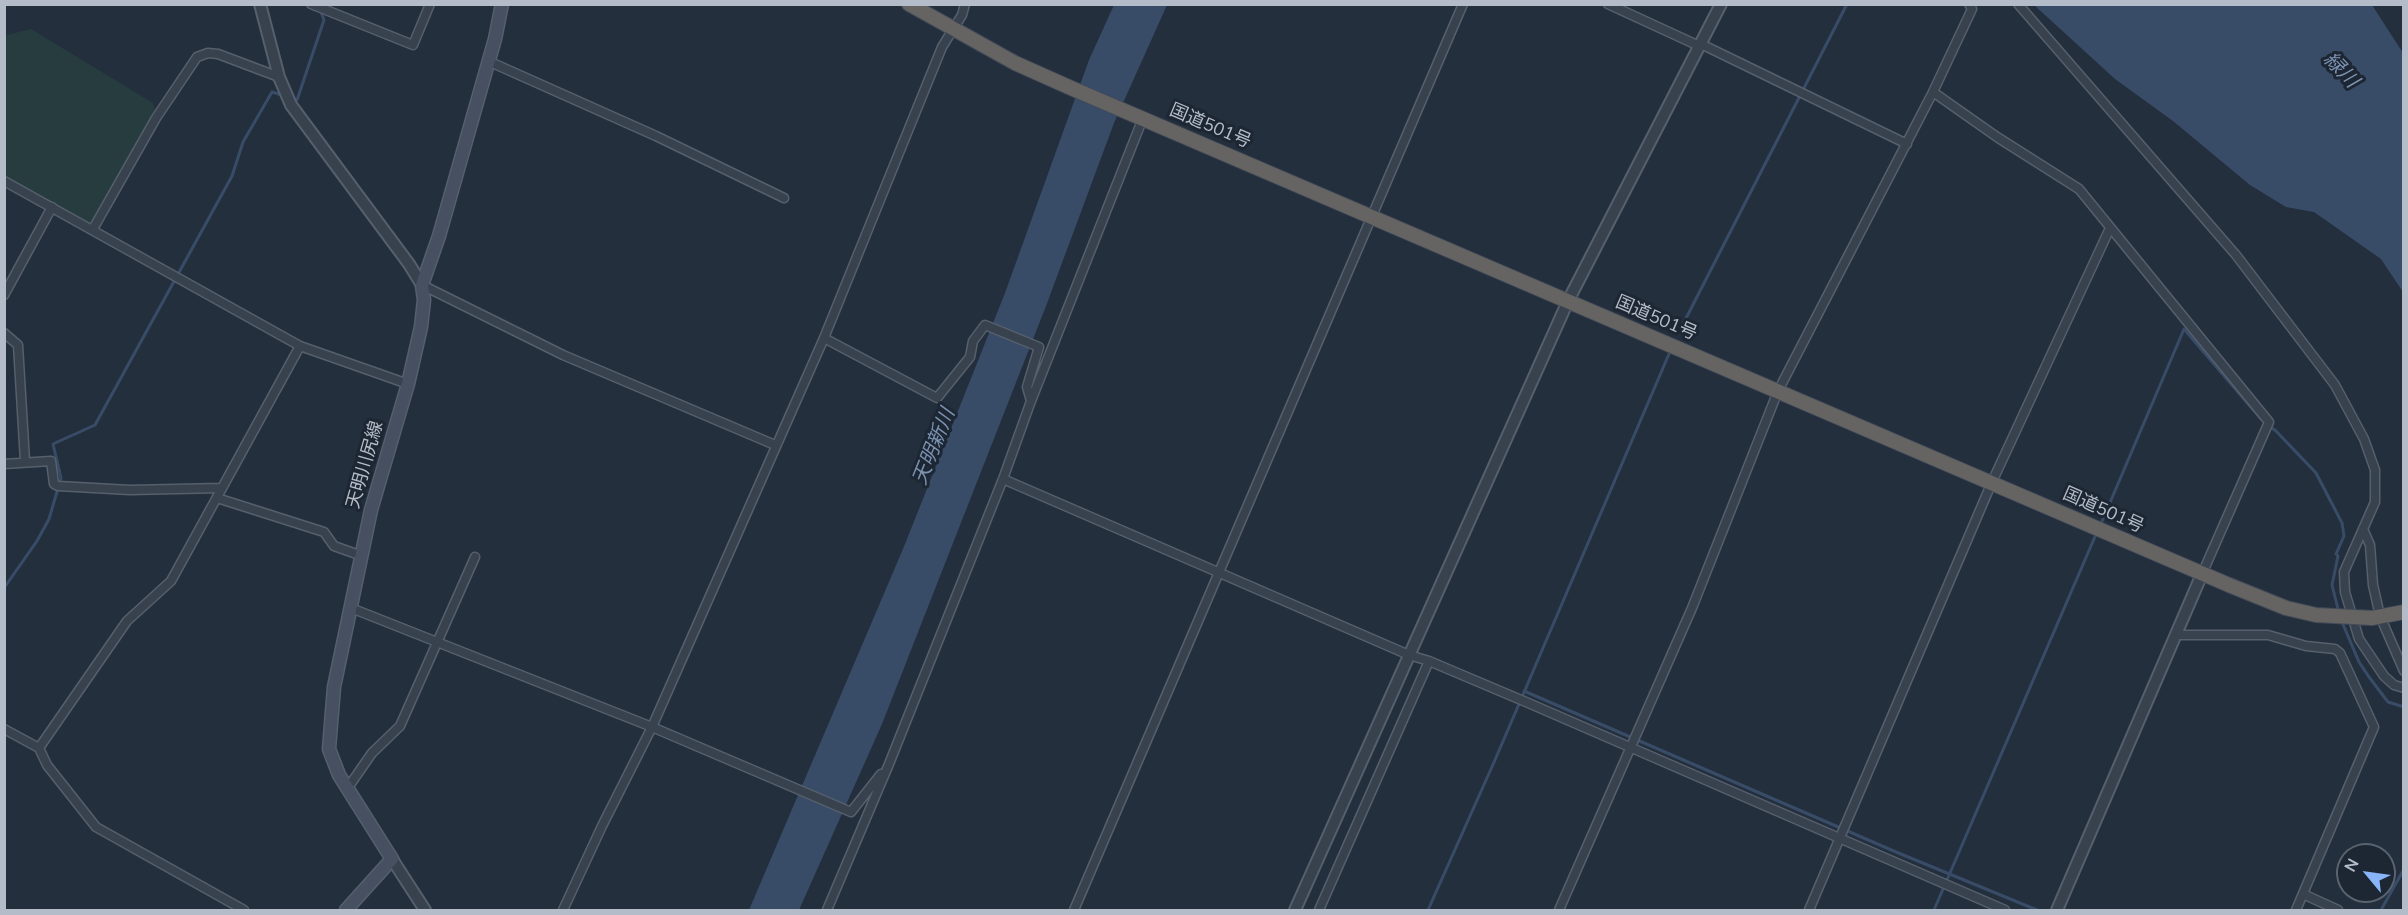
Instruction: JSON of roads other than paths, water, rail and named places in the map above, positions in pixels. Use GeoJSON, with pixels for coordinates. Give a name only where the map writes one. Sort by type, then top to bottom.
{"type":"FeatureCollection","features":[{"type":"Feature","properties":{"kind":"highway","name":"国道501号"},"geometry":{"type":"LineString","coordinates":[[909,4],[1015,63],[1071,88],[2202,574],[2286,608],[2316,615],[2387,615]]}},
{"type":"Feature","properties":{"kind":"main road","name":"天明川尻線"},"geometry":{"type":"LineString","coordinates":[[392,859],[347,789],[329,749],[334,687],[371,510],[408,384],[421,327],[424,300],[422,285],[439,236],[502,4]]}},
{"type":"Feature","properties":{"kind":"main road"},"geometry":{"type":"LineString","coordinates":[[346,910],[392,859]]}},
{"type":"Feature","properties":{"kind":"street"},"geometry":{"type":"LineString","coordinates":[[260,4],[279,77],[298,116],[409,264],[422,285],[563,355],[775,445]]}},
{"type":"Feature","properties":{"kind":"street"},"geometry":{"type":"LineString","coordinates":[[312,4],[413,45],[430,4]]}},
{"type":"Feature","properties":{"kind":"street"},"geometry":{"type":"LineString","coordinates":[[563,910],[652,727],[824,338],[942,47],[965,4]]}},
{"type":"Feature","properties":{"kind":"street"},"geometry":{"type":"LineString","coordinates":[[1074,910],[1221,573],[1463,4]]}},
{"type":"Feature","properties":{"kind":"street"},"geometry":{"type":"LineString","coordinates":[[1608,4],[1697,45],[1701,44],[1907,144]]}},
{"type":"Feature","properties":{"kind":"street"},"geometry":{"type":"LineString","coordinates":[[1295,910],[1568,301],[1721,4]]}},
{"type":"Feature","properties":{"kind":"street"},"geometry":{"type":"LineString","coordinates":[[1559,910],[1692,608],[1778,391],[1933,92],[1972,9],[1969,4]]}},
{"type":"Feature","properties":{"kind":"street"},"geometry":{"type":"LineString","coordinates":[[2018,4],[2236,255],[2335,385],[2364,439],[2374,470],[2375,502],[2344,572],[2345,592],[2359,639],[2384,676],[2394,685],[2403,688]]}},
{"type":"Feature","properties":{"kind":"street"},"geometry":{"type":"LineString","coordinates":[[93,229],[156,118],[197,57],[208,53],[218,54],[279,77]]}},
{"type":"Feature","properties":{"kind":"street"},"geometry":{"type":"LineString","coordinates":[[488,61],[645,131],[784,198]]}},
{"type":"Feature","properties":{"kind":"street"},"geometry":{"type":"LineString","coordinates":[[1933,92],[1997,137],[2079,189],[2110,228],[2132,250],[2269,422],[2057,910]]}},
{"type":"Feature","properties":{"kind":"street"},"geometry":{"type":"LineString","coordinates":[[827,910],[889,764],[1003,479],[1140,116]]}},
{"type":"Feature","properties":{"kind":"street"},"geometry":{"type":"LineString","coordinates":[[4,181],[300,346],[408,384]]}},
{"type":"Feature","properties":{"kind":"street"},"geometry":{"type":"LineString","coordinates":[[4,295],[52,207]]}},
{"type":"Feature","properties":{"kind":"street"},"geometry":{"type":"LineString","coordinates":[[1809,910],[1992,482],[2110,228]]}},
{"type":"Feature","properties":{"kind":"street"},"geometry":{"type":"LineString","coordinates":[[824,338],[937,399],[970,357],[973,341],[985,325],[1039,347],[1027,387],[1032,401]]}},
{"type":"Feature","properties":{"kind":"street"},"geometry":{"type":"LineString","coordinates":[[4,333],[18,345],[26,461]]}},
{"type":"Feature","properties":{"kind":"street"},"geometry":{"type":"LineString","coordinates":[[39,748],[127,621],[171,581],[300,346]]}},
{"type":"Feature","properties":{"kind":"street"},"geometry":{"type":"LineString","coordinates":[[4,464],[51,461],[54,484],[58,486],[130,490],[221,488]]}},
{"type":"Feature","properties":{"kind":"street"},"geometry":{"type":"LineString","coordinates":[[1003,479],[1409,655],[1430,661],[1515,697],[2006,910]]}},
{"type":"Feature","properties":{"kind":"street"},"geometry":{"type":"LineString","coordinates":[[217,498],[324,532],[334,546],[362,556]]}},
{"type":"Feature","properties":{"kind":"street"},"geometry":{"type":"LineString","coordinates":[[2363,529],[2370,545],[2373,585],[2387,615],[2403,671]]}},
{"type":"Feature","properties":{"kind":"street"},"geometry":{"type":"LineString","coordinates":[[347,789],[372,753],[400,726],[475,557]]}},
{"type":"Feature","properties":{"kind":"street"},"geometry":{"type":"LineString","coordinates":[[351,608],[652,727],[851,812],[889,764]]}},
{"type":"Feature","properties":{"kind":"street"},"geometry":{"type":"LineString","coordinates":[[2175,635],[2268,635],[2306,646],[2335,650],[2340,653],[2374,727],[2296,910]]}},
{"type":"Feature","properties":{"kind":"street"},"geometry":{"type":"LineString","coordinates":[[1319,910],[1430,661]]}},
{"type":"Feature","properties":{"kind":"street"},"geometry":{"type":"LineString","coordinates":[[4,729],[39,748],[47,765],[96,827],[244,910]]}},
{"type":"Feature","properties":{"kind":"street"},"geometry":{"type":"LineString","coordinates":[[392,859],[425,910]]}},
{"type":"Feature","properties":{"kind":"street"},"geometry":{"type":"LineString","coordinates":[[2303,894],[2337,910]]}},
{"type":"Feature","properties":{"kind":"water"},"geometry":{"type":"Polygon","coordinates":[[[1114,5],[1167,5],[1114,123],[1046,306],[882,724],[799,910],[749,910],[903,549],[1005,293],[1089,60],[1114,5]]]}},
{"type":"Feature","properties":{"kind":"water","name":"緑川"},"geometry":{"type":"Polygon","coordinates":[[[2034,5],[2372,5],[2403,53],[2403,292],[2381,259],[2314,212],[2286,207],[2250,185],[2173,121],[2115,79],[2034,5]]]}},
{"type":"Feature","properties":{"kind":"waterway"},"geometry":{"type":"LineString","coordinates":[[1679,332],[1847,4]]}},
{"type":"Feature","properties":{"kind":"waterway"},"geometry":{"type":"LineString","coordinates":[[291,98],[297,100],[324,20],[320,9]]}},
{"type":"Feature","properties":{"kind":"waterway"},"geometry":{"type":"LineString","coordinates":[[4,588],[37,541],[49,519],[61,478],[53,444],[95,425],[232,176],[243,142],[272,92],[285,96]]}},
{"type":"Feature","properties":{"kind":"waterway"},"geometry":{"type":"LineString","coordinates":[[2100,526],[2184,329],[2261,419]]}},
{"type":"Feature","properties":{"kind":"waterway"},"geometry":{"type":"LineString","coordinates":[[1428,910],[1495,760],[1669,354]]}},
{"type":"Feature","properties":{"kind":"waterway"},"geometry":{"type":"LineString","coordinates":[[2268,425],[2316,473],[2342,523],[2344,536],[2336,554],[2338,556],[2332,585],[2339,613]]}},
{"type":"Feature","properties":{"kind":"waterway"},"geometry":{"type":"LineString","coordinates":[[1934,910],[2097,532]]}},
{"type":"Feature","properties":{"kind":"waterway"},"geometry":{"type":"LineString","coordinates":[[2342,622],[2359,662],[2369,677],[2388,702],[2404,707]]}},
{"type":"Feature","properties":{"kind":"waterway"},"geometry":{"type":"LineString","coordinates":[[1524,691],[1896,852],[2037,910]]}},
{"type":"Feature","properties":{"kind":"waterway"},"geometry":{"type":"LineString","coordinates":[[2381,910],[2404,869]]}},
{"type":"Feature","properties":{"kind":"water label","name":"天明新川"},"geometry":{"type":"Point","coordinates":[935,447]}}]}
